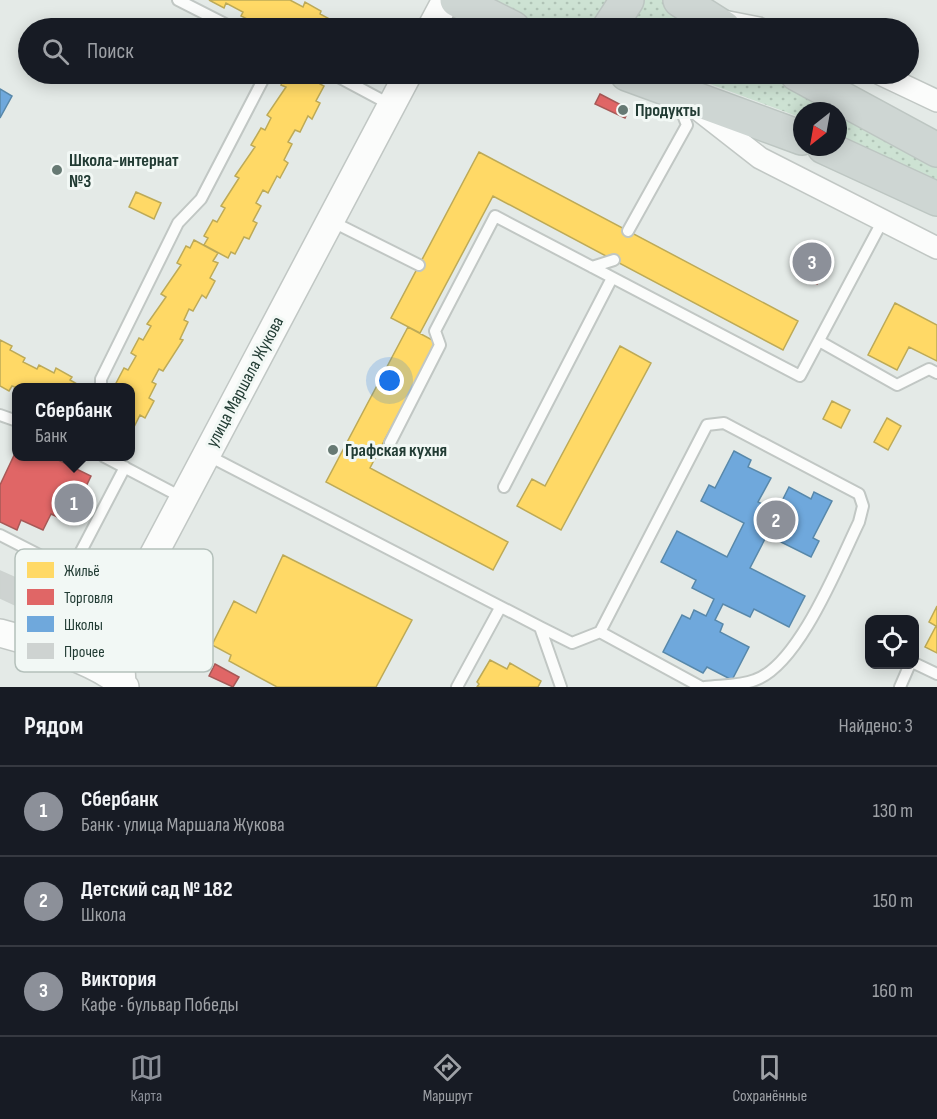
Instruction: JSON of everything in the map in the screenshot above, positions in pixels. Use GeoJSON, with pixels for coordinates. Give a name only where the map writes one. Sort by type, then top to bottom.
{"type":"FeatureCollection","features":[{"type":"Feature","properties":{"kind":"main road"},"geometry":{"type":"LineString","coordinates":[[457,0],[493,18]]}},
{"type":"Feature","properties":{"kind":"main road"},"geometry":{"type":"LineString","coordinates":[[615,18],[627,0]]}},
{"type":"Feature","properties":{"kind":"main road"},"geometry":{"type":"LineString","coordinates":[[655,84],[793,135]]}},
{"type":"Feature","properties":{"kind":"main road"},"geometry":{"type":"LineString","coordinates":[[815,84],[937,150]]}},
{"type":"Feature","properties":{"kind":"main road"},"geometry":{"type":"LineString","coordinates":[[843,156],[937,200]]}},
{"type":"Feature","properties":{"kind":"street"},"geometry":{"type":"LineString","coordinates":[[436,18],[446,0]]}},
{"type":"Feature","properties":{"kind":"street","name":"улица Маршала Жукова"},"geometry":{"type":"LineString","coordinates":[[156,549],[403,84]]}},
{"type":"Feature","properties":{"kind":"street"},"geometry":{"type":"LineString","coordinates":[[903,84],[936,98]]}},
{"type":"Feature","properties":{"kind":"street"},"geometry":{"type":"LineString","coordinates":[[674,91],[760,158],[937,248]]}},
{"type":"Feature","properties":{"kind":"street"},"geometry":{"type":"LineString","coordinates":[[0,633],[15,637]]}},
{"type":"Feature","properties":{"kind":"street"},"geometry":{"type":"LineString","coordinates":[[97,672],[123,685]]}},
{"type":"Feature","properties":{"kind":"lane"},"geometry":{"type":"LineString","coordinates":[[178,0],[213,18]]}},
{"type":"Feature","properties":{"kind":"lane"},"geometry":{"type":"LineString","coordinates":[[101,383],[178,223],[201,199],[262,84]]}},
{"type":"Feature","properties":{"kind":"lane"},"geometry":{"type":"LineString","coordinates":[[352,84],[391,105]]}},
{"type":"Feature","properties":{"kind":"lane"},"geometry":{"type":"LineString","coordinates":[[628,231],[687,125],[674,91]]}},
{"type":"Feature","properties":{"kind":"lane"},"geometry":{"type":"LineString","coordinates":[[390,444],[440,345],[435,331],[495,216],[801,376],[883,220]]}},
{"type":"Feature","properties":{"kind":"lane"},"geometry":{"type":"LineString","coordinates":[[330,221],[419,265]]}},
{"type":"Feature","properties":{"kind":"lane"},"geometry":{"type":"LineString","coordinates":[[592,267],[614,260]]}},
{"type":"Feature","properties":{"kind":"lane"},"geometry":{"type":"LineString","coordinates":[[504,487],[612,278]]}},
{"type":"Feature","properties":{"kind":"lane"},"geometry":{"type":"LineString","coordinates":[[448,280],[459,285]]}},
{"type":"Feature","properties":{"kind":"lane"},"geometry":{"type":"LineString","coordinates":[[819,341],[897,385],[929,369],[937,374]]}},
{"type":"Feature","properties":{"kind":"lane"},"geometry":{"type":"LineString","coordinates":[[206,455],[572,644],[600,632],[707,425],[724,423],[859,494],[863,506],[859,522],[807,628],[775,668],[755,680],[703,687],[600,632]]}},
{"type":"Feature","properties":{"kind":"lane"},"geometry":{"type":"LineString","coordinates":[[113,461],[183,498]]}},
{"type":"Feature","properties":{"kind":"lane"},"geometry":{"type":"LineString","coordinates":[[82,549],[124,467]]}},
{"type":"Feature","properties":{"kind":"lane"},"geometry":{"type":"LineString","coordinates":[[0,536],[27,549]]}},
{"type":"Feature","properties":{"kind":"lane"},"geometry":{"type":"LineString","coordinates":[[457,687],[500,608]]}},
{"type":"Feature","properties":{"kind":"lane"},"geometry":{"type":"LineString","coordinates":[[540,627],[561,687]]}},
{"type":"Feature","properties":{"kind":"lane"},"geometry":{"type":"LineString","coordinates":[[919,665],[937,674]]}},
{"type":"Feature","properties":{"kind":"lane"},"geometry":{"type":"LineString","coordinates":[[900,687],[908,669]]}},
{"type":"Feature","properties":{"kind":"green space"},"geometry":{"type":"Polygon","coordinates":[[[490,0],[610,0],[600,18],[526,18],[490,0]]]}},
{"type":"Feature","properties":{"kind":"green space"},"geometry":{"type":"Polygon","coordinates":[[[641,0],[662,0],[689,18],[630,18],[641,0]]]}},
{"type":"Feature","properties":{"kind":"green space"},"geometry":{"type":"Polygon","coordinates":[[[710,84],[789,84],[821,102],[793,102],[793,115],[710,84]]]}},
{"type":"Feature","properties":{"kind":"green space"},"geometry":{"type":"Polygon","coordinates":[[[847,117],[937,163],[937,181],[847,138],[847,117]]]}},
{"type":"Feature","properties":{"kind":"building: Жильё"},"geometry":{"type":"Polygon","coordinates":[[[209,0],[290,0],[303,7],[305,2],[321,11],[320,14],[328,18],[245,18],[241,16],[243,12],[226,3],[224,8],[209,0]]]}},
{"type":"Feature","properties":{"kind":"building: Жильё"},"geometry":{"type":"Polygon","coordinates":[[[320,84],[324,86],[316,101],[320,103],[312,119],[308,116],[300,132],[295,130],[288,142],[292,144],[284,160],[288,163],[280,178],[277,176],[268,193],[263,190],[256,203],[261,206],[253,221],[257,223],[249,239],[244,237],[235,254],[231,252],[228,258],[204,245],[208,238],[204,236],[213,220],[217,222],[225,208],[221,206],[239,178],[235,176],[255,147],[251,145],[261,128],[265,130],[271,118],[267,115],[286,87],[281,85],[320,84]]]}},
{"type":"Feature","properties":{"kind":"building: Жильё"},"geometry":{"type":"Polygon","coordinates":[[[479,152],[798,321],[783,350],[493,196],[420,333],[391,318],[479,152]]]}},
{"type":"Feature","properties":{"kind":"building: Жильё"},"geometry":{"type":"Polygon","coordinates":[[[136,192],[161,203],[154,219],[129,207],[136,192]]]}},
{"type":"Feature","properties":{"kind":"building: Жильё"},"geometry":{"type":"Polygon","coordinates":[[[194,240],[218,253],[213,261],[218,263],[210,278],[215,281],[206,298],[202,295],[193,311],[189,309],[184,320],[188,322],[180,339],[183,340],[163,371],[159,369],[152,382],[156,384],[149,398],[154,401],[145,418],[140,415],[135,425],[135,383],[116,383],[124,368],[128,370],[136,356],[131,353],[139,338],[143,340],[151,326],[147,324],[166,297],[161,294],[181,265],[177,263],[186,246],[190,248],[194,240]]]}},
{"type":"Feature","properties":{"kind":"building: Жильё"},"geometry":{"type":"Polygon","coordinates":[[[895,303],[937,325],[937,361],[909,347],[897,370],[868,355],[895,303]]]}},
{"type":"Feature","properties":{"kind":"building: Жильё"},"geometry":{"type":"Polygon","coordinates":[[[408,327],[436,342],[370,468],[508,542],[493,570],[326,482],[408,327]]]}},
{"type":"Feature","properties":{"kind":"building: Жильё"},"geometry":{"type":"Polygon","coordinates":[[[0,340],[12,346],[10,350],[25,358],[23,362],[37,369],[39,365],[54,373],[56,368],[72,377],[70,380],[75,383],[12,383],[9,391],[0,386],[0,340]]]}},
{"type":"Feature","properties":{"kind":"building: Жильё"},"geometry":{"type":"Polygon","coordinates":[[[620,346],[651,363],[561,530],[517,506],[532,479],[545,486],[620,346]]]}},
{"type":"Feature","properties":{"kind":"building: Жильё"},"geometry":{"type":"Polygon","coordinates":[[[832,401],[850,410],[841,428],[823,419],[832,401]]]}},
{"type":"Feature","properties":{"kind":"building: Жильё"},"geometry":{"type":"Polygon","coordinates":[[[887,418],[901,426],[888,450],[874,442],[887,418]]]}},
{"type":"Feature","properties":{"kind":"building: Жильё"},"geometry":{"type":"Polygon","coordinates":[[[283,555],[412,620],[376,687],[277,687],[229,661],[231,655],[213,646],[234,601],[256,613],[283,555]]]}},
{"type":"Feature","properties":{"kind":"building: Жильё"},"geometry":{"type":"Polygon","coordinates":[[[937,606],[937,653],[925,647],[936,626],[929,622],[937,606]]]}},
{"type":"Feature","properties":{"kind":"building: Жильё"},"geometry":{"type":"Polygon","coordinates":[[[490,660],[507,669],[510,663],[541,681],[538,687],[477,687],[479,684],[477,682],[490,660]]]}},
{"type":"Feature","properties":{"kind":"building: Торговля"},"geometry":{"type":"Polygon","coordinates":[[[600,94],[629,109],[625,118],[595,104],[600,94]]]}},
{"type":"Feature","properties":{"kind":"building: Торговля"},"geometry":{"type":"Polygon","coordinates":[[[807,254],[822,262],[825,271],[817,284],[796,273],[792,265],[798,255],[807,254]]]}},
{"type":"Feature","properties":{"kind":"building: Торговля"},"geometry":{"type":"Polygon","coordinates":[[[12,460],[60,461],[91,476],[69,522],[51,514],[43,530],[21,520],[17,530],[0,522],[0,485],[12,460]]]}},
{"type":"Feature","properties":{"kind":"building: Торговля"},"geometry":{"type":"Polygon","coordinates":[[[215,664],[239,677],[233,687],[209,676],[215,664]]]}},
{"type":"Feature","properties":{"kind":"building: Школы"},"geometry":{"type":"Polygon","coordinates":[[[0,89],[12,96],[0,118],[0,89]]]}},
{"type":"Feature","properties":{"kind":"building: Школы"},"geometry":{"type":"Polygon","coordinates":[[[734,451],[751,460],[748,467],[771,478],[758,502],[777,511],[789,487],[811,499],[814,492],[832,501],[813,538],[819,541],[811,557],[767,535],[750,568],[805,596],[789,627],[754,609],[750,617],[723,604],[715,620],[723,624],[720,632],[749,647],[732,680],[707,667],[703,673],[663,652],[682,615],[690,619],[694,610],[706,616],[714,599],[692,588],[696,580],[661,562],[677,531],[727,557],[744,523],[701,501],[709,485],[715,488],[734,451]]]}},
{"type":"Feature","properties":{"kind":"building: Прочее"},"geometry":{"type":"Polygon","coordinates":[[[0,571],[15,578],[15,605],[0,598],[0,571]]]}},
{"type":"Feature","properties":{"kind":"place","name":"Продукты"},"geometry":{"type":"Point","coordinates":[623,110]}},
{"type":"Feature","properties":{"kind":"place","name":"Школа-интернат №3"},"geometry":{"type":"Point","coordinates":[57,170]}},
{"type":"Feature","properties":{"kind":"place","name":"Виктория"},"geometry":{"type":"Point","coordinates":[812,262]}},
{"type":"Feature","properties":{"kind":"place","name":"Графская кухня"},"geometry":{"type":"Point","coordinates":[333,450]}},
{"type":"Feature","properties":{"kind":"place","name":"Сбербанк"},"geometry":{"type":"Point","coordinates":[74,503]}},
{"type":"Feature","properties":{"kind":"place","name":"Детский сад № 182"},"geometry":{"type":"Point","coordinates":[776,520]}}]}
